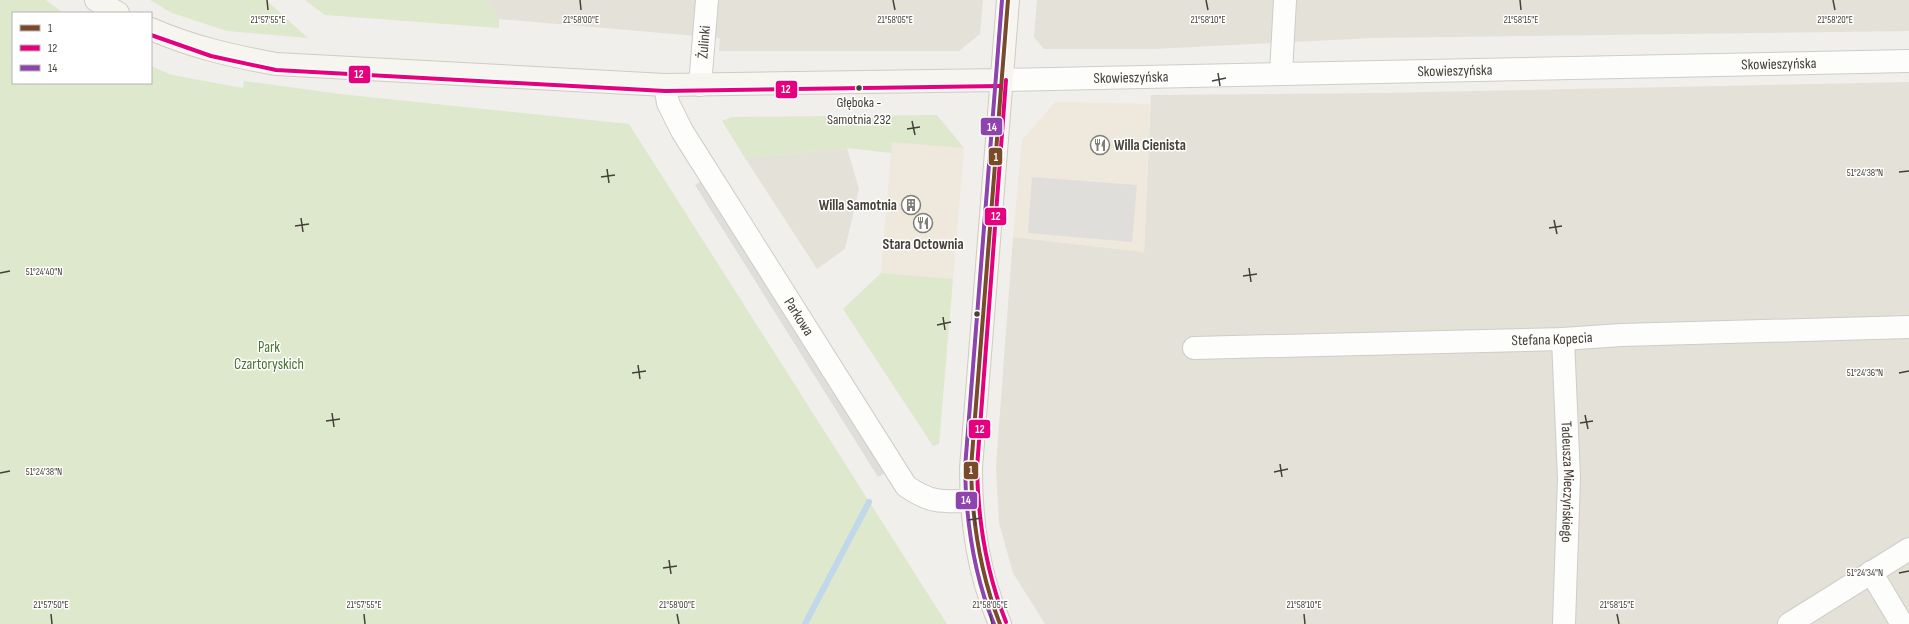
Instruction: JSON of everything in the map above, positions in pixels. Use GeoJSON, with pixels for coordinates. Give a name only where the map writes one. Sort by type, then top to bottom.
{"type":"FeatureCollection","features":[{"type":"Feature","properties":{"kind":"main road"},"geometry":{"type":"LineString","coordinates":[[96,0],[116,12]]}},
{"type":"Feature","properties":{"kind":"main road"},"geometry":{"type":"LineString","coordinates":[[1000,624],[987,590],[978,558],[971,501],[971,460],[1000,80],[1008,0]]}},
{"type":"Feature","properties":{"kind":"main road"},"geometry":{"type":"LineString","coordinates":[[152,30],[182,43],[230,56],[276,64],[665,85],[1000,80]]}},
{"type":"Feature","properties":{"kind":"street","name":"Żulinki"},"geometry":{"type":"LineString","coordinates":[[700,85],[706,0]]}},
{"type":"Feature","properties":{"kind":"street"},"geometry":{"type":"LineString","coordinates":[[1281,73],[1285,0]]}},
{"type":"Feature","properties":{"kind":"street","name":"Skowieszyńska"},"geometry":{"type":"LineString","coordinates":[[1000,80],[1909,61]]}},
{"type":"Feature","properties":{"kind":"street","name":"Parkowa"},"geometry":{"type":"LineString","coordinates":[[665,85],[668,103],[682,131],[906,486],[922,497],[946,502],[971,501]]}},
{"type":"Feature","properties":{"kind":"street","name":"Stefana Kopecia"},"geometry":{"type":"LineString","coordinates":[[1194,348],[1563,339],[1621,335],[1909,327]]}},
{"type":"Feature","properties":{"kind":"street","name":"Tadeusza Mieczyńskiego"},"geometry":{"type":"LineString","coordinates":[[1563,339],[1569,478],[1564,624]]}},
{"type":"Feature","properties":{"kind":"street"},"geometry":{"type":"LineString","coordinates":[[1789,624],[1909,548]]}},
{"type":"Feature","properties":{"kind":"street"},"geometry":{"type":"LineString","coordinates":[[1871,572],[1902,624]]}},
{"type":"Feature","properties":{"kind":"shaded area"},"geometry":{"type":"Polygon","coordinates":[[[485,0],[983,0],[980,34],[959,51],[719,51],[720,38],[499,19],[485,0]]]}},
{"type":"Feature","properties":{"kind":"shaded area"},"geometry":{"type":"Polygon","coordinates":[[[1037,0],[1909,0],[1909,31],[1372,38],[1154,49],[1044,49],[1034,37],[1037,0]]]}},
{"type":"Feature","properties":{"kind":"shaded area"},"geometry":{"type":"Polygon","coordinates":[[[1909,82],[1909,624],[1045,624],[1013,573],[999,523],[996,466],[1013,237],[1144,252],[1151,95],[1380,93],[1909,82]]]}},
{"type":"Feature","properties":{"kind":"shaded area"},"geometry":{"type":"Polygon","coordinates":[[[1055,102],[1150,104],[1144,252],[1013,237],[1022,140],[1055,102]]]}},
{"type":"Feature","properties":{"kind":"shaded area"},"geometry":{"type":"Polygon","coordinates":[[[892,141],[964,148],[953,279],[881,273],[892,141]]]}},
{"type":"Feature","properties":{"kind":"shaded area"},"geometry":{"type":"Polygon","coordinates":[[[847,148],[859,189],[845,249],[817,269],[745,158],[847,148]]]}},
{"type":"Feature","properties":{"kind":"shaded area"},"geometry":{"type":"Polygon","coordinates":[[[1032,177],[1137,185],[1132,242],[1028,233],[1032,177]]]}},
{"type":"Feature","properties":{"kind":"shaded area"},"geometry":{"type":"Polygon","coordinates":[[[705,179],[888,471],[878,477],[695,185],[705,179]]]}},
{"type":"Feature","properties":{"kind":"green space","name":"Park Czartoryskich"},"geometry":{"type":"Polygon","coordinates":[[[0,0],[46,0],[62,12],[12,12],[12,84],[152,84],[152,66],[172,75],[243,88],[244,81],[340,94],[629,124],[947,624],[0,624],[0,0]]]}},
{"type":"Feature","properties":{"kind":"green space"},"geometry":{"type":"Polygon","coordinates":[[[150,0],[266,0],[308,38],[227,31],[172,13],[150,0]]]}},
{"type":"Feature","properties":{"kind":"green space"},"geometry":{"type":"Polygon","coordinates":[[[305,0],[485,0],[499,19],[499,28],[325,15],[305,0]]]}},
{"type":"Feature","properties":{"kind":"green space"},"geometry":{"type":"Polygon","coordinates":[[[937,115],[964,148],[892,142],[891,153],[847,148],[745,158],[722,121],[732,117],[937,115]]]}},
{"type":"Feature","properties":{"kind":"green space"},"geometry":{"type":"Polygon","coordinates":[[[881,273],[953,279],[939,444],[933,446],[843,309],[881,273]]]}},
{"type":"Feature","properties":{"kind":"waterway"},"geometry":{"type":"LineString","coordinates":[[805,624],[869,502]]}},
{"type":"Feature","properties":{"kind":"transit line","name":"14"},"geometry":{"type":"LineString","coordinates":[[994,624],[981,586],[972,547],[967,508],[965,468],[1002,0]]}},
{"type":"Feature","properties":{"kind":"transit line","name":"1"},"geometry":{"type":"LineString","coordinates":[[1000,624],[987,586],[978,548],[973,508],[971,468],[1008,0]]}},
{"type":"Feature","properties":{"kind":"transit line","name":"12"},"geometry":{"type":"LineString","coordinates":[[152,35],[211,56],[276,70],[665,91],[1000,86]]}},
{"type":"Feature","properties":{"kind":"transit line","name":"12"},"geometry":{"type":"LineString","coordinates":[[1006,80],[977,468],[979,508],[984,546],[993,584],[1006,622]]}},
{"type":"Feature","properties":{"kind":"place","name":"Głęboka - Samotnia 232"},"geometry":{"type":"Point","coordinates":[859,88]}},
{"type":"Feature","properties":{"kind":"place","name":"Willa Cienista"},"geometry":{"type":"Point","coordinates":[1100,145]}},
{"type":"Feature","properties":{"kind":"place","name":"Willa Samotnia"},"geometry":{"type":"Point","coordinates":[911,205]}},
{"type":"Feature","properties":{"kind":"place","name":"Stara Octownia"},"geometry":{"type":"Point","coordinates":[923,223]}}]}
